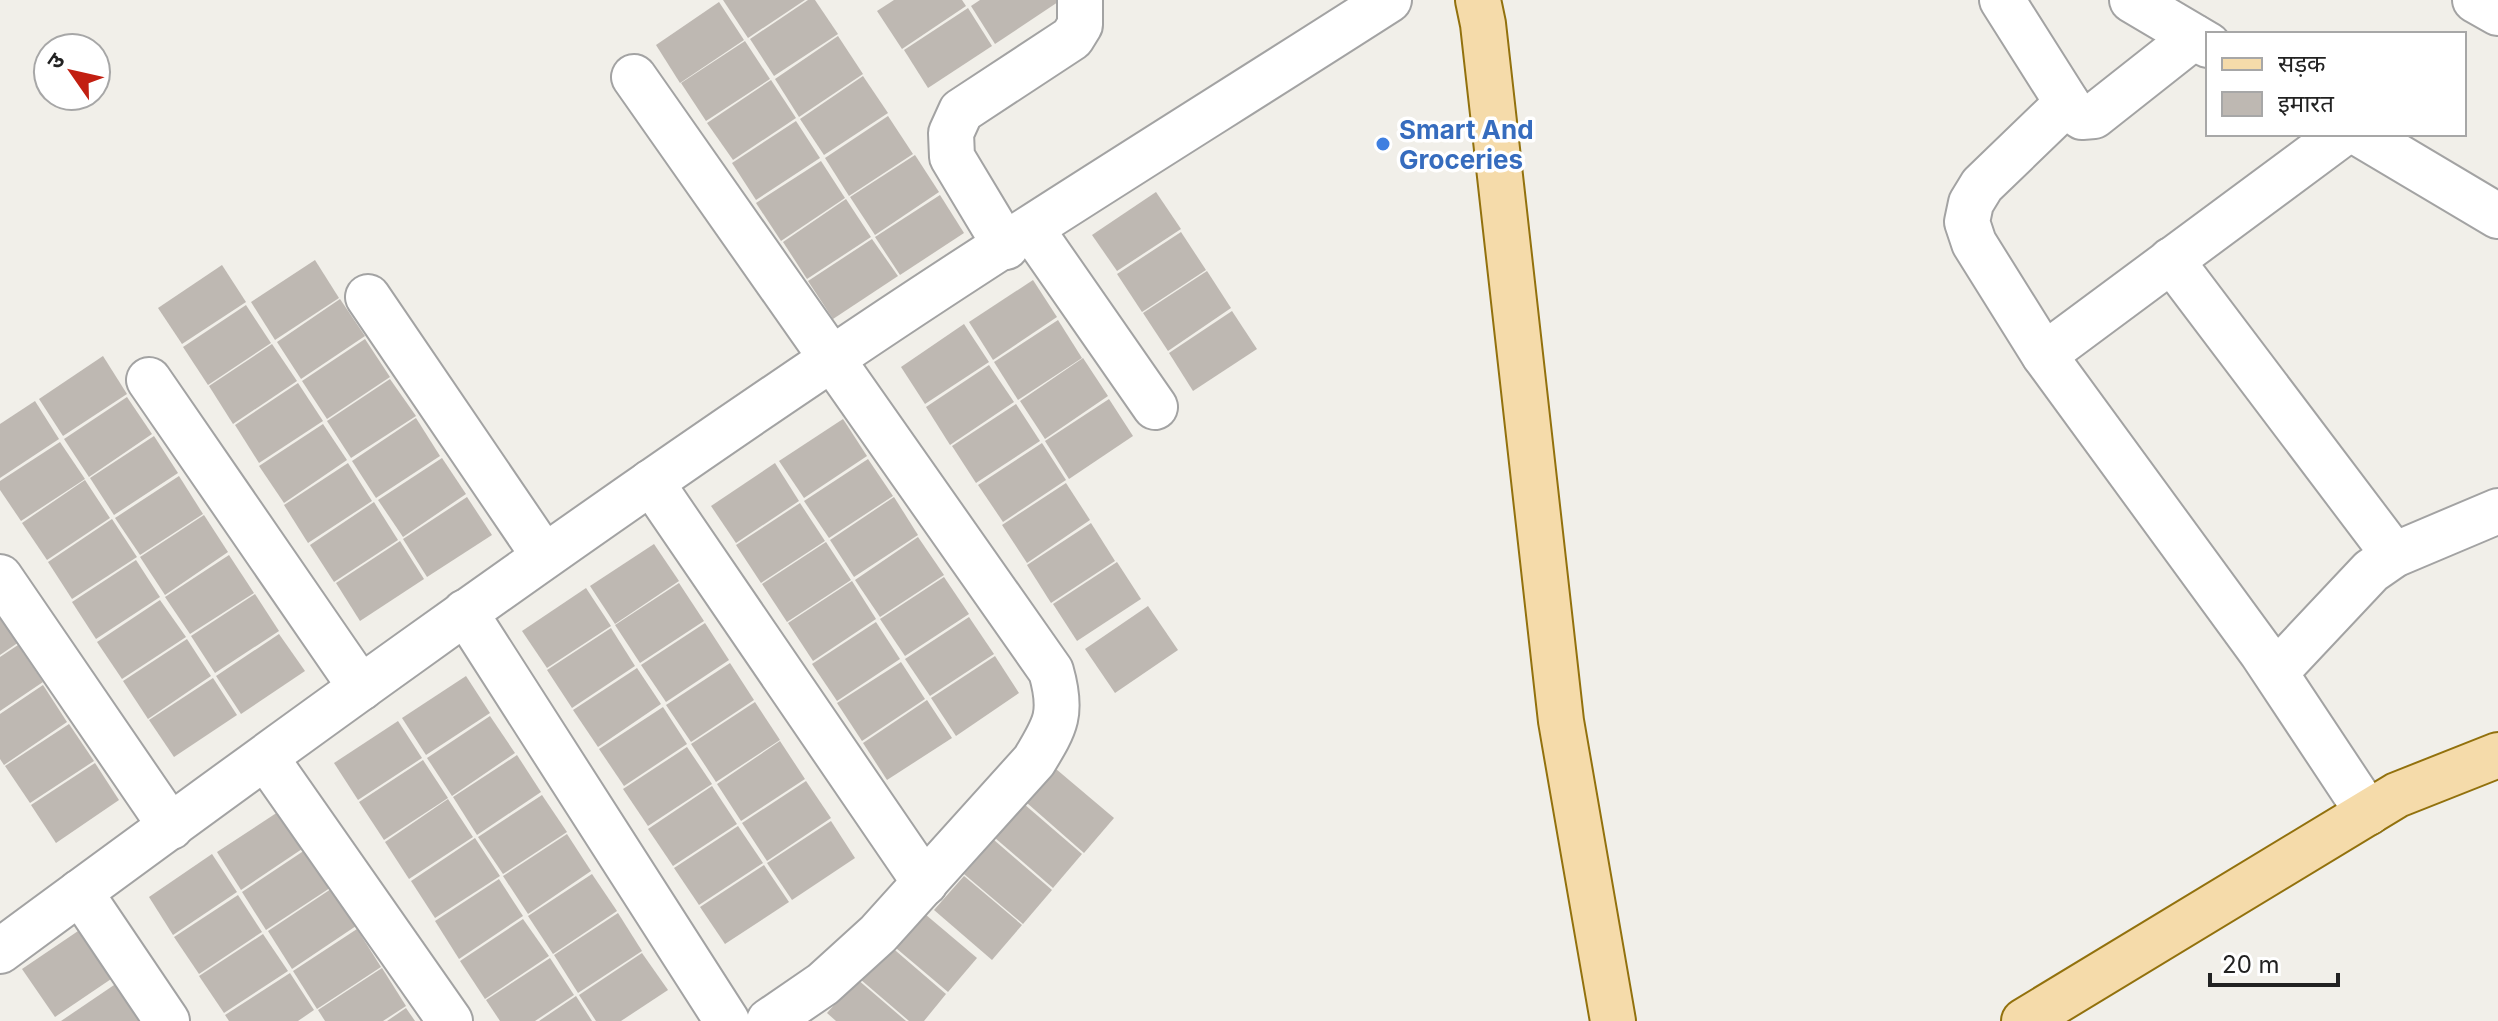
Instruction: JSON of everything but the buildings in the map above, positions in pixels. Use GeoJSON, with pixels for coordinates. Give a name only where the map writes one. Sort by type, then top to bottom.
{"type":"FeatureCollection","features":[{"type":"Feature","properties":{"kind":"main road"},"geometry":{"type":"LineString","coordinates":[[1478,0],[1561,721],[1613,1021]]}},
{"type":"Feature","properties":{"kind":"main road"},"geometry":{"type":"LineString","coordinates":[[2024,1021],[2397,795],[2498,755]]}},
{"type":"Feature","properties":{"kind":"street"},"geometry":{"type":"LineString","coordinates":[[1080,0],[1080,25],[1072,38],[961,111],[951,133],[952,157],[1155,407]]}},
{"type":"Feature","properties":{"kind":"street"},"geometry":{"type":"LineString","coordinates":[[0,951],[465,612],[832,358],[1389,0]]}},
{"type":"Feature","properties":{"kind":"street"},"geometry":{"type":"LineString","coordinates":[[2002,0],[2067,103],[2082,117],[2094,116],[2201,41],[2132,0]]}},
{"type":"Feature","properties":{"kind":"street"},"geometry":{"type":"LineString","coordinates":[[2475,0],[2498,13]]}},
{"type":"Feature","properties":{"kind":"street"},"geometry":{"type":"LineString","coordinates":[[634,77],[1051,671],[1060,702],[1054,728],[1034,761],[925,883],[878,934],[823,984],[769,1021]]}},
{"type":"Feature","properties":{"kind":"street"},"geometry":{"type":"LineString","coordinates":[[2067,103],[1982,185],[1971,203],[1967,222],[1974,243],[2044,355],[2276,672],[2368,813]]}},
{"type":"Feature","properties":{"kind":"street"},"geometry":{"type":"LineString","coordinates":[[2044,355],[2339,136]]}},
{"type":"Feature","properties":{"kind":"street"},"geometry":{"type":"LineString","coordinates":[[2363,136],[2498,216]]}},
{"type":"Feature","properties":{"kind":"street"},"geometry":{"type":"LineString","coordinates":[[2171,260],[2394,555]]}},
{"type":"Feature","properties":{"kind":"street"},"geometry":{"type":"LineString","coordinates":[[368,297],[544,556]]}},
{"type":"Feature","properties":{"kind":"street"},"geometry":{"type":"LineString","coordinates":[[149,380],[361,688]]}},
{"type":"Feature","properties":{"kind":"street"},"geometry":{"type":"LineString","coordinates":[[651,482],[925,883]]}},
{"type":"Feature","properties":{"kind":"street"},"geometry":{"type":"LineString","coordinates":[[2276,672],[2371,571],[2394,555],[2498,511]]}},
{"type":"Feature","properties":{"kind":"street"},"geometry":{"type":"LineString","coordinates":[[0,577],[171,827]]}},
{"type":"Feature","properties":{"kind":"street"},"geometry":{"type":"LineString","coordinates":[[465,612],[727,1021]]}},
{"type":"Feature","properties":{"kind":"street"},"geometry":{"type":"LineString","coordinates":[[266,758],[450,1021]]}},
{"type":"Feature","properties":{"kind":"street"},"geometry":{"type":"LineString","coordinates":[[80,892],[167,1021]]}},
{"type":"Feature","properties":{"kind":"place","name":"Smart And Groceries"},"geometry":{"type":"Point","coordinates":[1383,144]}}]}
